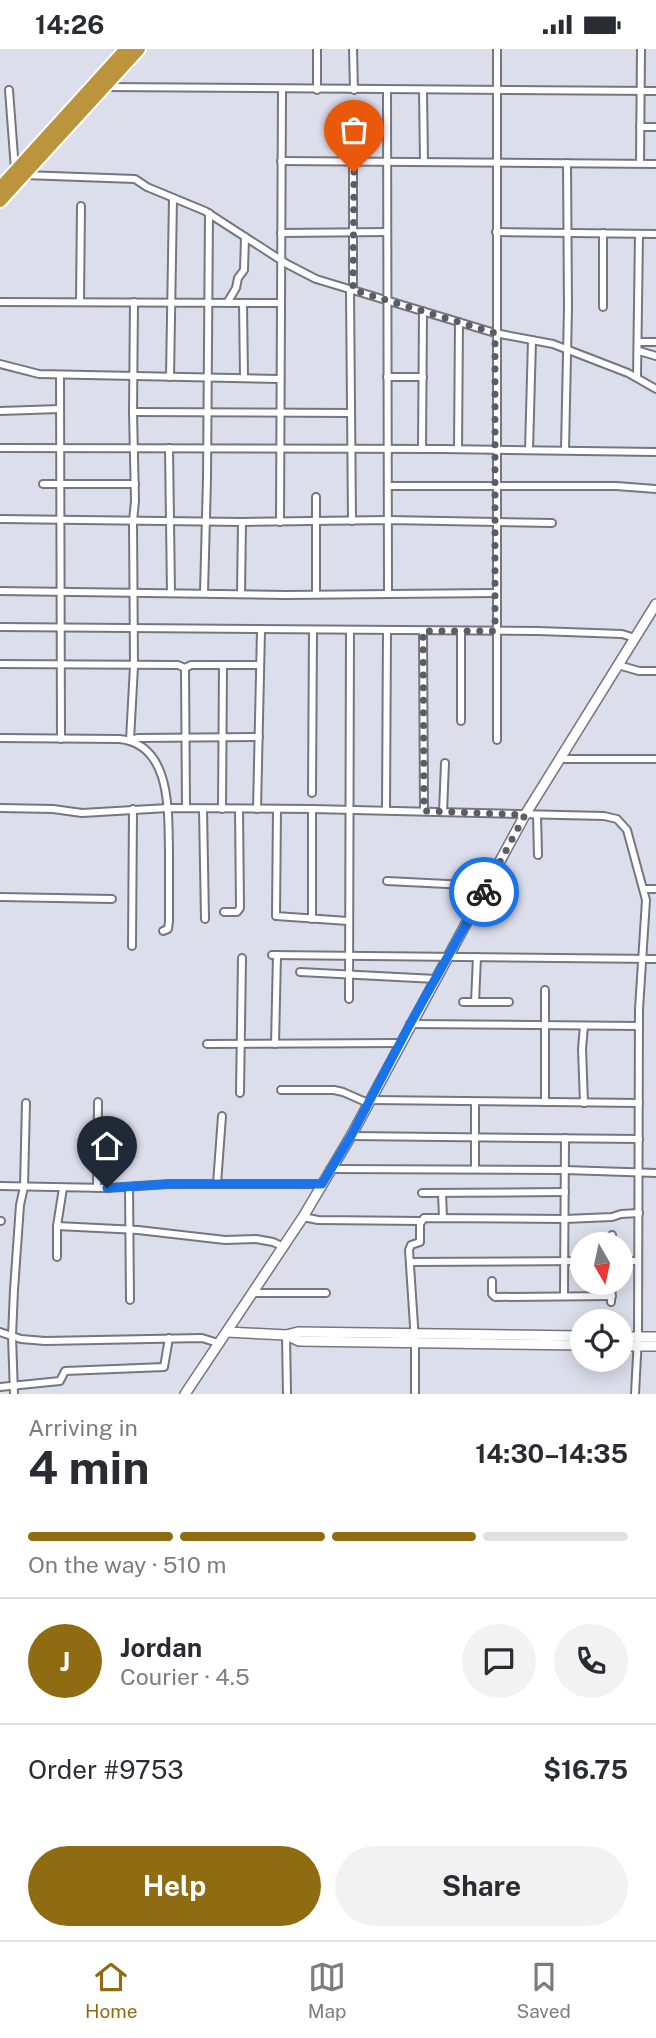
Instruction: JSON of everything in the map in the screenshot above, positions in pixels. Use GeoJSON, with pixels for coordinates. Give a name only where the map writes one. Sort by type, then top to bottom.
{"type":"FeatureCollection","features":[{"type":"Feature","properties":{"kind":"highway"},"geometry":{"type":"LineString","coordinates":[[0,201],[19,173],[126,49]]}},
{"type":"Feature","properties":{"kind":"highway"},"geometry":{"type":"LineString","coordinates":[[0,186],[19,173],[139,49]]}},
{"type":"Feature","properties":{"kind":"main road"},"geometry":{"type":"LineString","coordinates":[[185,1394],[303,1217],[450,957],[525,815],[656,604]]}},
{"type":"Feature","properties":{"kind":"main road"},"geometry":{"type":"LineString","coordinates":[[227,1332],[286,1335],[299,1341],[570,1336]]}},
{"type":"Feature","properties":{"kind":"main road"},"geometry":{"type":"LineString","coordinates":[[415,1337],[570,1344]]}},
{"type":"Feature","properties":{"kind":"main road"},"geometry":{"type":"LineString","coordinates":[[633,1343],[656,1337]]}},
{"type":"Feature","properties":{"kind":"main road"},"geometry":{"type":"LineString","coordinates":[[633,1341],[656,1346]]}},
{"type":"Feature","properties":{"kind":"street"},"geometry":{"type":"LineString","coordinates":[[317,49],[317,90]]}},
{"type":"Feature","properties":{"kind":"street"},"geometry":{"type":"LineString","coordinates":[[353,49],[354,90]]}},
{"type":"Feature","properties":{"kind":"street"},"geometry":{"type":"LineString","coordinates":[[496,740],[497,49]]}},
{"type":"Feature","properties":{"kind":"street"},"geometry":{"type":"LineString","coordinates":[[640,163],[642,49]]}},
{"type":"Feature","properties":{"kind":"street"},"geometry":{"type":"LineString","coordinates":[[105,87],[656,91]]}},
{"type":"Feature","properties":{"kind":"street"},"geometry":{"type":"LineString","coordinates":[[279,521],[282,89]]}},
{"type":"Feature","properties":{"kind":"street"},"geometry":{"type":"LineString","coordinates":[[9,90],[19,173],[133,178],[209,213],[280,260],[316,279],[495,333],[567,349],[637,377],[656,389]]}},
{"type":"Feature","properties":{"kind":"street"},"geometry":{"type":"LineString","coordinates":[[387,90],[388,593]]}},
{"type":"Feature","properties":{"kind":"street"},"geometry":{"type":"LineString","coordinates":[[423,90],[424,162]]}},
{"type":"Feature","properties":{"kind":"street"},"geometry":{"type":"LineString","coordinates":[[640,127],[656,127]]}},
{"type":"Feature","properties":{"kind":"street"},"geometry":{"type":"LineString","coordinates":[[281,161],[656,163]]}},
{"type":"Feature","properties":{"kind":"street"},"geometry":{"type":"LineString","coordinates":[[352,521],[353,162]]}},
{"type":"Feature","properties":{"kind":"street"},"geometry":{"type":"LineString","coordinates":[[565,450],[567,163]]}},
{"type":"Feature","properties":{"kind":"street"},"geometry":{"type":"LineString","coordinates":[[170,377],[173,198]]}},
{"type":"Feature","properties":{"kind":"street"},"geometry":{"type":"LineString","coordinates":[[80,302],[81,206]]}},
{"type":"Feature","properties":{"kind":"street"},"geometry":{"type":"LineString","coordinates":[[204,593],[209,213]]}},
{"type":"Feature","properties":{"kind":"street"},"geometry":{"type":"LineString","coordinates":[[281,233],[387,232]]}},
{"type":"Feature","properties":{"kind":"street"},"geometry":{"type":"LineString","coordinates":[[496,232],[656,234]]}},
{"type":"Feature","properties":{"kind":"street"},"geometry":{"type":"LineString","coordinates":[[603,233],[603,307]]}},
{"type":"Feature","properties":{"kind":"street"},"geometry":{"type":"LineString","coordinates":[[637,377],[639,234]]}},
{"type":"Feature","properties":{"kind":"street"},"geometry":{"type":"LineString","coordinates":[[227,303],[244,271],[245,237]]}},
{"type":"Feature","properties":{"kind":"street"},"geometry":{"type":"LineString","coordinates":[[0,302],[280,303]]}},
{"type":"Feature","properties":{"kind":"street"},"geometry":{"type":"LineString","coordinates":[[130,740],[134,666],[134,302]]}},
{"type":"Feature","properties":{"kind":"street"},"geometry":{"type":"LineString","coordinates":[[243,303],[244,378]]}},
{"type":"Feature","properties":{"kind":"street"},"geometry":{"type":"LineString","coordinates":[[422,449],[423,311]]}},
{"type":"Feature","properties":{"kind":"street"},"geometry":{"type":"LineString","coordinates":[[458,449],[459,322]]}},
{"type":"Feature","properties":{"kind":"street"},"geometry":{"type":"LineString","coordinates":[[529,450],[532,341]]}},
{"type":"Feature","properties":{"kind":"street"},"geometry":{"type":"LineString","coordinates":[[639,342],[656,342]]}},
{"type":"Feature","properties":{"kind":"street"},"geometry":{"type":"LineString","coordinates":[[639,351],[656,356]]}},
{"type":"Feature","properties":{"kind":"street"},"geometry":{"type":"LineString","coordinates":[[0,364],[34,374],[279,379]]}},
{"type":"Feature","properties":{"kind":"street"},"geometry":{"type":"LineString","coordinates":[[60,375],[61,739]]}},
{"type":"Feature","properties":{"kind":"street"},"geometry":{"type":"LineString","coordinates":[[387,377],[423,377]]}},
{"type":"Feature","properties":{"kind":"street"},"geometry":{"type":"LineString","coordinates":[[0,411],[60,409]]}},
{"type":"Feature","properties":{"kind":"street"},"geometry":{"type":"LineString","coordinates":[[133,412],[351,414]]}},
{"type":"Feature","properties":{"kind":"street"},"geometry":{"type":"LineString","coordinates":[[0,448],[458,449],[656,453]]}},
{"type":"Feature","properties":{"kind":"street"},"geometry":{"type":"LineString","coordinates":[[169,448],[171,593]]}},
{"type":"Feature","properties":{"kind":"street"},"geometry":{"type":"LineString","coordinates":[[43,484],[135,484]]}},
{"type":"Feature","properties":{"kind":"street"},"geometry":{"type":"LineString","coordinates":[[387,486],[616,486],[656,489]]}},
{"type":"Feature","properties":{"kind":"street"},"geometry":{"type":"LineString","coordinates":[[316,497],[316,594]]}},
{"type":"Feature","properties":{"kind":"street"},"geometry":{"type":"LineString","coordinates":[[0,519],[552,523]]}},
{"type":"Feature","properties":{"kind":"street"},"geometry":{"type":"LineString","coordinates":[[241,594],[242,521]]}},
{"type":"Feature","properties":{"kind":"street"},"geometry":{"type":"LineString","coordinates":[[0,591],[495,593]]}},
{"type":"Feature","properties":{"kind":"street"},"geometry":{"type":"LineString","coordinates":[[0,627],[495,631],[622,634],[635,638]]}},
{"type":"Feature","properties":{"kind":"street"},"geometry":{"type":"LineString","coordinates":[[257,809],[261,630]]}},
{"type":"Feature","properties":{"kind":"street"},"geometry":{"type":"LineString","coordinates":[[312,793],[313,630]]}},
{"type":"Feature","properties":{"kind":"street"},"geometry":{"type":"LineString","coordinates":[[349,999],[351,630]]}},
{"type":"Feature","properties":{"kind":"street"},"geometry":{"type":"LineString","coordinates":[[386,810],[387,630]]}},
{"type":"Feature","properties":{"kind":"street"},"geometry":{"type":"LineString","coordinates":[[423,631],[424,811]]}},
{"type":"Feature","properties":{"kind":"street"},"geometry":{"type":"LineString","coordinates":[[461,631],[461,721]]}},
{"type":"Feature","properties":{"kind":"street"},"geometry":{"type":"LineString","coordinates":[[0,664],[178,665],[185,668],[191,665],[260,665]]}},
{"type":"Feature","properties":{"kind":"street"},"geometry":{"type":"LineString","coordinates":[[222,809],[223,665]]}},
{"type":"Feature","properties":{"kind":"street"},"geometry":{"type":"LineString","coordinates":[[618,665],[639,671],[656,671]]}},
{"type":"Feature","properties":{"kind":"street"},"geometry":{"type":"LineString","coordinates":[[185,668],[186,808]]}},
{"type":"Feature","properties":{"kind":"street"},"geometry":{"type":"LineString","coordinates":[[0,738],[130,740],[259,737]]}},
{"type":"Feature","properties":{"kind":"street"},"geometry":{"type":"LineString","coordinates":[[130,740],[148,751],[157,765],[165,789],[168,808],[169,925],[167,930],[163,931]]}},
{"type":"Feature","properties":{"kind":"street"},"geometry":{"type":"LineString","coordinates":[[560,759],[656,759]]}},
{"type":"Feature","properties":{"kind":"street"},"geometry":{"type":"LineString","coordinates":[[443,812],[445,763]]}},
{"type":"Feature","properties":{"kind":"street"},"geometry":{"type":"LineString","coordinates":[[0,808],[53,809],[82,813],[168,808],[349,809],[604,816],[622,822],[627,830],[646,900],[639,1026],[638,1342],[635,1394]]}},
{"type":"Feature","properties":{"kind":"street"},"geometry":{"type":"LineString","coordinates":[[132,947],[133,809]]}},
{"type":"Feature","properties":{"kind":"street"},"geometry":{"type":"LineString","coordinates":[[203,809],[205,919]]}},
{"type":"Feature","properties":{"kind":"street"},"geometry":{"type":"LineString","coordinates":[[224,912],[237,912],[240,908],[239,809]]}},
{"type":"Feature","properties":{"kind":"street"},"geometry":{"type":"LineString","coordinates":[[277,809],[276,915],[348,921]]}},
{"type":"Feature","properties":{"kind":"street"},"geometry":{"type":"LineString","coordinates":[[312,809],[312,919]]}},
{"type":"Feature","properties":{"kind":"street"},"geometry":{"type":"LineString","coordinates":[[537,815],[538,855]]}},
{"type":"Feature","properties":{"kind":"street"},"geometry":{"type":"LineString","coordinates":[[387,881],[487,886]]}},
{"type":"Feature","properties":{"kind":"street"},"geometry":{"type":"LineString","coordinates":[[644,889],[656,889]]}},
{"type":"Feature","properties":{"kind":"street"},"geometry":{"type":"LineString","coordinates":[[0,897],[112,899]]}},
{"type":"Feature","properties":{"kind":"street"},"geometry":{"type":"LineString","coordinates":[[275,1044],[274,955],[656,959]]}},
{"type":"Feature","properties":{"kind":"street"},"geometry":{"type":"LineString","coordinates":[[475,1002],[477,957]]}},
{"type":"Feature","properties":{"kind":"street"},"geometry":{"type":"LineString","coordinates":[[240,1093],[242,958]]}},
{"type":"Feature","properties":{"kind":"street"},"geometry":{"type":"LineString","coordinates":[[300,972],[436,979]]}},
{"type":"Feature","properties":{"kind":"street"},"geometry":{"type":"LineString","coordinates":[[545,990],[545,1102]]}},
{"type":"Feature","properties":{"kind":"street"},"geometry":{"type":"LineString","coordinates":[[463,1002],[509,1002]]}},
{"type":"Feature","properties":{"kind":"street"},"geometry":{"type":"LineString","coordinates":[[410,1024],[639,1026]]}},
{"type":"Feature","properties":{"kind":"street"},"geometry":{"type":"LineString","coordinates":[[584,1025],[584,1103]]}},
{"type":"Feature","properties":{"kind":"street"},"geometry":{"type":"LineString","coordinates":[[206,1044],[400,1043]]}},
{"type":"Feature","properties":{"kind":"street"},"geometry":{"type":"LineString","coordinates":[[281,1090],[334,1090],[369,1102],[639,1103]]}},
{"type":"Feature","properties":{"kind":"street"},"geometry":{"type":"LineString","coordinates":[[475,1102],[475,1169]]}},
{"type":"Feature","properties":{"kind":"street"},"geometry":{"type":"LineString","coordinates":[[14,1394],[12,1336],[24,1187],[26,1103]]}},
{"type":"Feature","properties":{"kind":"street"},"geometry":{"type":"LineString","coordinates":[[97,1188],[98,1103]]}},
{"type":"Feature","properties":{"kind":"street"},"geometry":{"type":"LineString","coordinates":[[217,1184],[222,1116]]}},
{"type":"Feature","properties":{"kind":"street"},"geometry":{"type":"LineString","coordinates":[[351,1136],[639,1139]]}},
{"type":"Feature","properties":{"kind":"street"},"geometry":{"type":"LineString","coordinates":[[564,1296],[565,1138]]}},
{"type":"Feature","properties":{"kind":"street"},"geometry":{"type":"LineString","coordinates":[[330,1169],[656,1173]]}},
{"type":"Feature","properties":{"kind":"street"},"geometry":{"type":"LineString","coordinates":[[0,1187],[322,1184]]}},
{"type":"Feature","properties":{"kind":"street"},"geometry":{"type":"LineString","coordinates":[[130,1187],[130,1300]]}},
{"type":"Feature","properties":{"kind":"street"},"geometry":{"type":"LineString","coordinates":[[57,1257],[57,1226],[63,1188]]}},
{"type":"Feature","properties":{"kind":"street"},"geometry":{"type":"LineString","coordinates":[[422,1193],[565,1192]]}},
{"type":"Feature","properties":{"kind":"street"},"geometry":{"type":"LineString","coordinates":[[442,1193],[443,1218]]}},
{"type":"Feature","properties":{"kind":"street"},"geometry":{"type":"LineString","coordinates":[[303,1217],[318,1220],[421,1221],[427,1218],[565,1219],[639,1213]]}},
{"type":"Feature","properties":{"kind":"street"},"geometry":{"type":"LineString","coordinates":[[415,1394],[410,1247],[420,1242],[421,1221]]}},
{"type":"Feature","properties":{"kind":"street"},"geometry":{"type":"LineString","coordinates":[[57,1226],[130,1229],[225,1240],[257,1239],[284,1247]]}},
{"type":"Feature","properties":{"kind":"street"},"geometry":{"type":"LineString","coordinates":[[410,1262],[570,1261]]}},
{"type":"Feature","properties":{"kind":"street"},"geometry":{"type":"LineString","coordinates":[[492,1281],[494,1297],[564,1296],[611,1299],[611,1295]]}},
{"type":"Feature","properties":{"kind":"street"},"geometry":{"type":"LineString","coordinates":[[253,1293],[326,1293]]}},
{"type":"Feature","properties":{"kind":"street"},"geometry":{"type":"LineString","coordinates":[[0,1332],[21,1339],[57,1341],[202,1338],[218,1343]]}},
{"type":"Feature","properties":{"kind":"street"},"geometry":{"type":"LineString","coordinates":[[286,1335],[287,1394]]}},
{"type":"Feature","properties":{"kind":"street"},"geometry":{"type":"LineString","coordinates":[[0,1387],[60,1381],[65,1371],[164,1367],[169,1338]]}},
{"type":"Feature","properties":{"kind":"way so far"},"geometry":{"type":"LineString","coordinates":[[354,172],[353,290],[495,333],[495,631],[423,631],[424,811],[525,815],[484,892]]}},
{"type":"Feature","properties":{"kind":"route"},"geometry":{"type":"LineString","coordinates":[[107,1188],[169,1184],[322,1184],[484,892]]}}]}
